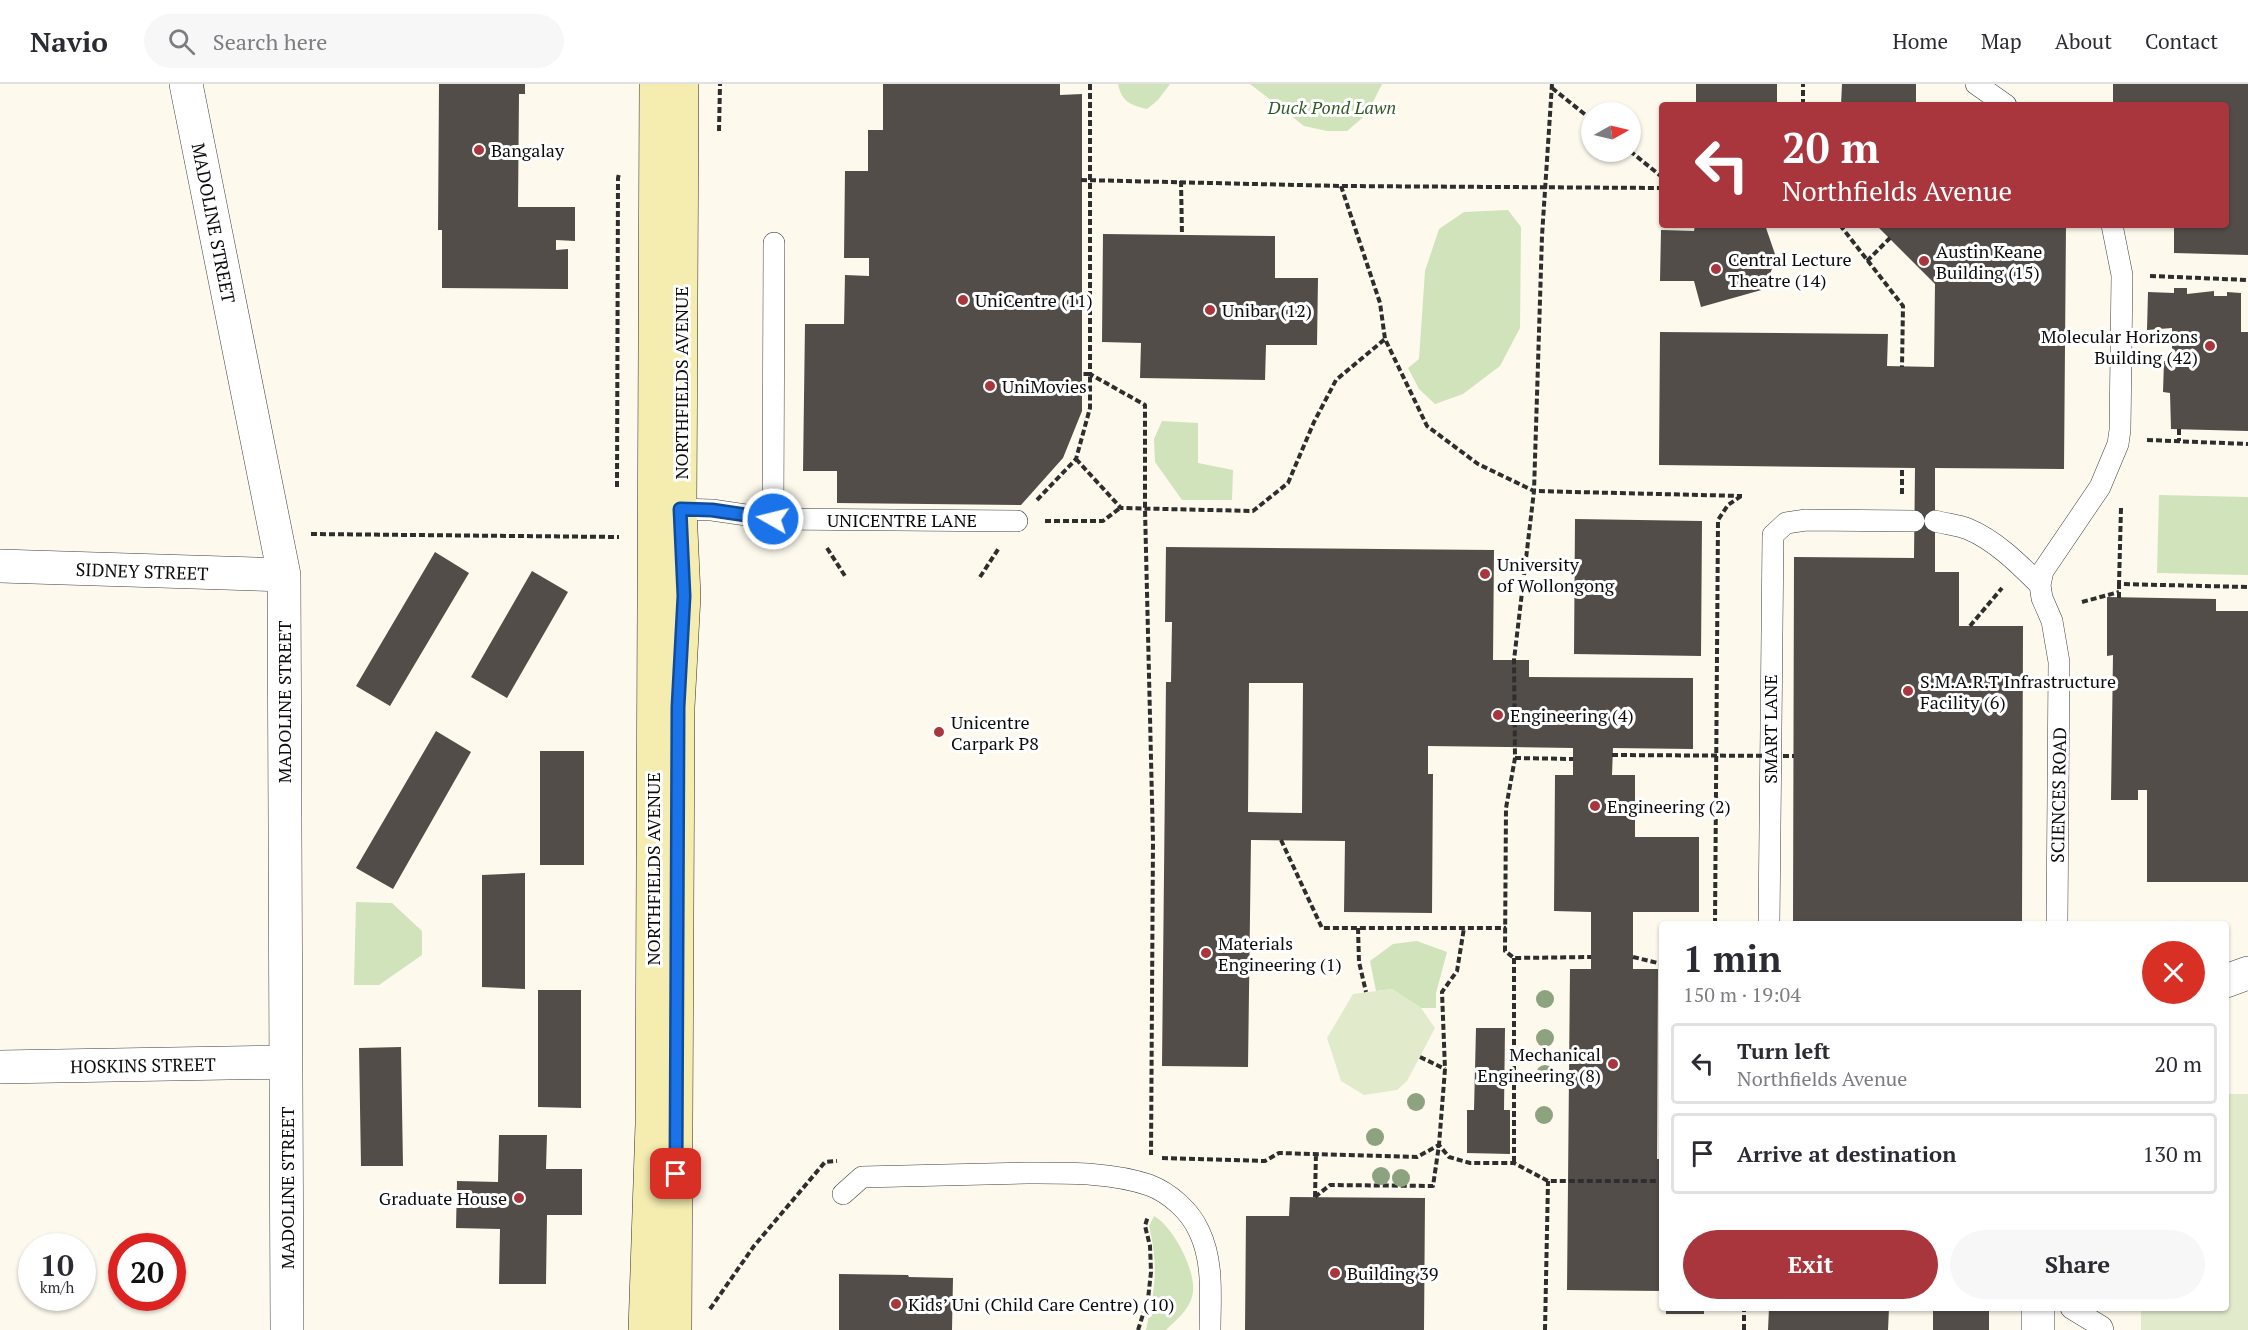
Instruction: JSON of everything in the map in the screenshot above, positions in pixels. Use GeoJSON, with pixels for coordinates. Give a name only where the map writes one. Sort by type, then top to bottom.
{"type":"FeatureCollection","features":[{"type":"Feature","properties":{"kind":"main road","name":"NORTHFIELDS AVENUE"},"geometry":{"type":"LineString","coordinates":[[645,1330],[652,1113],[656,84]]}},
{"type":"Feature","properties":{"kind":"main road","name":"NORTHFIELDS AVENUE"},"geometry":{"type":"LineString","coordinates":[[675,1330],[678,719],[684,596],[680,509],[682,84]]}},
{"type":"Feature","properties":{"kind":"street","name":"MADOLINE STREET"},"geometry":{"type":"LineString","coordinates":[[186,84],[284,575],[287,1330]]}},
{"type":"Feature","properties":{"kind":"street","name":"SIDNEY STREET"},"geometry":{"type":"LineString","coordinates":[[0,566],[284,575]]}},
{"type":"Feature","properties":{"kind":"street"},"geometry":{"type":"LineString","coordinates":[[2229,980],[2248,973]]}},
{"type":"Feature","properties":{"kind":"street","name":"HOSKINS STREET"},"geometry":{"type":"LineString","coordinates":[[0,1067],[286,1062]]}},
{"type":"Feature","properties":{"kind":"street"},"geometry":{"type":"LineString","coordinates":[[2038,1311],[2038,1330]]}},
{"type":"Feature","properties":{"kind":"lane"},"geometry":{"type":"LineString","coordinates":[[1976,84],[2002,102]]}},
{"type":"Feature","properties":{"kind":"lane"},"geometry":{"type":"LineString","coordinates":[[2040,585],[2043,571],[2052,556],[2100,488],[2118,444],[2121,416],[2122,274],[2113,228]]}},
{"type":"Feature","properties":{"kind":"lane"},"geometry":{"type":"LineString","coordinates":[[773,519],[774,243]]}},
{"type":"Feature","properties":{"kind":"lane","name":"UNICENTRE LANE"},"geometry":{"type":"LineString","coordinates":[[680,509],[712,510],[773,519],[1017,521]]}},
{"type":"Feature","properties":{"kind":"lane","name":"SMART LANE"},"geometry":{"type":"LineString","coordinates":[[1769,921],[1773,535],[1786,523],[1806,520],[1914,521]]}},
{"type":"Feature","properties":{"kind":"lane"},"geometry":{"type":"LineString","coordinates":[[1935,521],[1967,529],[1984,537],[2040,585]]}},
{"type":"Feature","properties":{"kind":"lane","name":"SCIENCES ROAD"},"geometry":{"type":"LineString","coordinates":[[2040,585],[2042,598],[2052,621],[2059,662],[2056,921]]}},
{"type":"Feature","properties":{"kind":"lane"},"geometry":{"type":"LineString","coordinates":[[843,1194],[862,1177],[1007,1173],[1096,1175],[1151,1186],[1165,1193],[1177,1203],[1198,1229],[1206,1247],[1210,1267],[1210,1330]]}},
{"type":"Feature","properties":{"kind":"lane"},"geometry":{"type":"LineString","coordinates":[[2076,1311],[2102,1327],[2103,1330]]}},
{"type":"Feature","properties":{"kind":"path"},"geometry":{"type":"LineString","coordinates":[[1090,84],[1090,408],[1076,459],[1121,508]]}},
{"type":"Feature","properties":{"kind":"path"},"geometry":{"type":"LineString","coordinates":[[1803,84],[1803,102]]}},
{"type":"Feature","properties":{"kind":"path"},"geometry":{"type":"LineString","coordinates":[[1552,86],[1581,111]]}},
{"type":"Feature","properties":{"kind":"path"},"geometry":{"type":"LineString","coordinates":[[1552,86],[1534,491],[1514,660],[1515,758],[1506,808],[1506,951],[1514,958],[1591,957]]}},
{"type":"Feature","properties":{"kind":"path"},"geometry":{"type":"LineString","coordinates":[[1641,160],[1659,175]]}},
{"type":"Feature","properties":{"kind":"path"},"geometry":{"type":"LineString","coordinates":[[1082,180],[1341,186],[1659,188]]}},
{"type":"Feature","properties":{"kind":"path"},"geometry":{"type":"LineString","coordinates":[[1181,181],[1182,235]]}},
{"type":"Feature","properties":{"kind":"path"},"geometry":{"type":"LineString","coordinates":[[1341,186],[1380,303],[1385,339],[1428,426],[1478,464],[1534,491],[1742,496],[1728,505],[1718,520],[1715,921]]}},
{"type":"Feature","properties":{"kind":"path"},"geometry":{"type":"LineString","coordinates":[[1842,228],[1903,306],[1902,367]]}},
{"type":"Feature","properties":{"kind":"path"},"geometry":{"type":"LineString","coordinates":[[1867,261],[1890,238]]}},
{"type":"Feature","properties":{"kind":"path"},"geometry":{"type":"LineString","coordinates":[[2122,274],[2248,280]]}},
{"type":"Feature","properties":{"kind":"path"},"geometry":{"type":"LineString","coordinates":[[1017,521],[1103,521],[1121,508],[1252,511],[1288,483],[1314,422],[1336,380],[1385,339]]}},
{"type":"Feature","properties":{"kind":"path"},"geometry":{"type":"LineString","coordinates":[[1082,374],[1090,374],[1145,405],[1145,509],[1153,842],[1151,1186],[1149,1214],[1145,1226],[1150,1246],[1151,1272],[1148,1299],[1138,1330]]}},
{"type":"Feature","properties":{"kind":"path"},"geometry":{"type":"LineString","coordinates":[[2179,429],[2179,441]]}},
{"type":"Feature","properties":{"kind":"path"},"geometry":{"type":"LineString","coordinates":[[2161,441],[2248,444]]}},
{"type":"Feature","properties":{"kind":"path"},"geometry":{"type":"LineString","coordinates":[[1902,468],[1902,497]]}},
{"type":"Feature","properties":{"kind":"path"},"geometry":{"type":"LineString","coordinates":[[2082,602],[2119,595],[2121,501]]}},
{"type":"Feature","properties":{"kind":"path"},"geometry":{"type":"LineString","coordinates":[[305,534],[619,537]]}},
{"type":"Feature","properties":{"kind":"path"},"geometry":{"type":"LineString","coordinates":[[1718,549],[1726,549]]}},
{"type":"Feature","properties":{"kind":"path"},"geometry":{"type":"LineString","coordinates":[[2119,584],[2248,587]]}},
{"type":"Feature","properties":{"kind":"path"},"geometry":{"type":"LineString","coordinates":[[1970,626],[2002,587]]}},
{"type":"Feature","properties":{"kind":"path"},"geometry":{"type":"LineString","coordinates":[[1612,755],[1794,756]]}},
{"type":"Feature","properties":{"kind":"path"},"geometry":{"type":"LineString","coordinates":[[1515,758],[1572,759]]}},
{"type":"Feature","properties":{"kind":"path"},"geometry":{"type":"LineString","coordinates":[[1281,840],[1322,928],[1506,928]]}},
{"type":"Feature","properties":{"kind":"path"},"geometry":{"type":"LineString","coordinates":[[1358,928],[1359,962],[1366,992]]}},
{"type":"Feature","properties":{"kind":"path"},"geometry":{"type":"LineString","coordinates":[[1316,1153],[1315,1197],[1330,1185],[1433,1186],[1445,1069],[1442,992],[1457,971],[1464,928]]}},
{"type":"Feature","properties":{"kind":"path"},"geometry":{"type":"LineString","coordinates":[[1633,957],[1659,963]]}},
{"type":"Feature","properties":{"kind":"path"},"geometry":{"type":"LineString","coordinates":[[1514,958],[1514,1164],[1548,1181],[1659,1181]]}},
{"type":"Feature","properties":{"kind":"path"},"geometry":{"type":"LineString","coordinates":[[1420,1057],[1445,1069]]}},
{"type":"Feature","properties":{"kind":"path"},"geometry":{"type":"LineString","coordinates":[[1545,1330],[1548,1181]]}},
{"type":"Feature","properties":{"kind":"path"},"geometry":{"type":"LineString","coordinates":[[1744,1311],[1744,1330]]}},
{"type":"Feature","properties":{"kind":"green space"},"geometry":{"type":"Polygon","coordinates":[[[1118,84],[1170,84],[1158,100],[1147,109],[1124,99],[1118,84]]]}},
{"type":"Feature","properties":{"kind":"green space","name":"Duck Pond Lawn"},"geometry":{"type":"Polygon","coordinates":[[[1250,84],[1382,84],[1367,114],[1347,131],[1327,131],[1304,126],[1250,84]]]}},
{"type":"Feature","properties":{"kind":"green space"},"geometry":{"type":"Polygon","coordinates":[[[1508,210],[1521,227],[1520,328],[1500,366],[1463,394],[1435,404],[1419,389],[1408,368],[1419,359],[1425,271],[1439,229],[1464,212],[1508,210]]]}},
{"type":"Feature","properties":{"kind":"green space"},"geometry":{"type":"Polygon","coordinates":[[[1162,421],[1198,423],[1198,463],[1233,470],[1232,500],[1182,500],[1155,462],[1154,439],[1162,421]]]}},
{"type":"Feature","properties":{"kind":"green space"},"geometry":{"type":"Polygon","coordinates":[[[2159,495],[2248,497],[2248,575],[2157,573],[2159,495]]]}},
{"type":"Feature","properties":{"kind":"green space"},"geometry":{"type":"Polygon","coordinates":[[[356,902],[392,903],[422,931],[422,955],[379,985],[354,985],[356,902]]]}},
{"type":"Feature","properties":{"kind":"green space"},"geometry":{"type":"Polygon","coordinates":[[[1417,941],[1447,952],[1436,993],[1436,1008],[1421,1008],[1392,989],[1376,991],[1370,961],[1393,944],[1417,941]]]}},
{"type":"Feature","properties":{"kind":"green space"},"geometry":{"type":"Polygon","coordinates":[[[1392,989],[1421,1008],[1435,1028],[1407,1081],[1397,1090],[1364,1095],[1341,1081],[1327,1038],[1353,994],[1392,989]]]}},
{"type":"Feature","properties":{"kind":"green space"},"geometry":{"type":"Polygon","coordinates":[[[2229,1094],[2248,1094],[2248,1330],[2141,1330],[2141,1311],[2229,1311],[2229,1094]]]}},
{"type":"Feature","properties":{"kind":"green space"},"geometry":{"type":"Polygon","coordinates":[[[1154,1216],[1162,1222],[1177,1241],[1192,1277],[1192,1297],[1188,1307],[1166,1330],[1146,1330],[1155,1278],[1149,1226],[1154,1216]]]}},
{"type":"Feature","properties":{"kind":"building","name":"Bangalay"},"geometry":{"type":"Polygon","coordinates":[[[439,84],[525,84],[525,94],[519,94],[518,207],[575,207],[575,241],[556,240],[556,250],[568,249],[568,289],[442,288],[442,230],[438,230],[439,84]]]}},
{"type":"Feature","properties":{"kind":"building","name":"UniCentre (11)"},"geometry":{"type":"Polygon","coordinates":[[[883,84],[1060,84],[1060,95],[1082,94],[1082,411],[1063,458],[1021,505],[837,503],[837,471],[803,471],[805,324],[844,324],[845,275],[869,276],[869,258],[844,258],[845,171],[868,171],[868,130],[883,130],[883,84]]]}},
{"type":"Feature","properties":{"kind":"building"},"geometry":{"type":"Polygon","coordinates":[[[1696,84],[1777,84],[1777,102],[1696,102],[1696,84]]]}},
{"type":"Feature","properties":{"kind":"building"},"geometry":{"type":"Polygon","coordinates":[[[1842,84],[1916,84],[1916,102],[1841,102],[1842,84]]]}},
{"type":"Feature","properties":{"kind":"building"},"geometry":{"type":"Polygon","coordinates":[[[2113,84],[2248,84],[2248,255],[2174,253],[2174,228],[2229,228],[2229,102],[2113,102],[2113,84]]]}},
{"type":"Feature","properties":{"kind":"building","name":"Central Lecture Theatre (14)"},"geometry":{"type":"Polygon","coordinates":[[[1694,228],[1766,228],[1776,257],[1765,289],[1701,307],[1694,281],[1660,281],[1661,230],[1694,231],[1694,228]]]}},
{"type":"Feature","properties":{"kind":"building"},"geometry":{"type":"Polygon","coordinates":[[[1879,228],[2066,228],[2064,469],[1935,468],[1935,572],[1959,572],[1959,626],[2023,626],[2022,921],[1793,921],[1794,557],[1914,558],[1915,468],[1659,465],[1660,332],[1888,334],[1887,366],[1934,367],[1935,284],[1879,228]]]}},
{"type":"Feature","properties":{"kind":"building","name":"Unibar (12)"},"geometry":{"type":"Polygon","coordinates":[[[1103,234],[1275,236],[1275,278],[1318,278],[1317,345],[1266,345],[1265,380],[1140,378],[1141,343],[1102,342],[1103,234]]]}},
{"type":"Feature","properties":{"kind":"building","name":"Molecular Horizons Building (42)"},"geometry":{"type":"Polygon","coordinates":[[[2174,288],[2187,288],[2187,294],[2214,291],[2214,296],[2227,296],[2227,292],[2241,293],[2241,332],[2248,332],[2248,431],[2171,429],[2170,393],[2163,392],[2164,361],[2172,361],[2172,328],[2147,330],[2148,292],[2174,293],[2174,288]]]}},
{"type":"Feature","properties":{"kind":"building"},"geometry":{"type":"Polygon","coordinates":[[[1575,519],[1702,521],[1701,656],[1574,654],[1575,519]]]}},
{"type":"Feature","properties":{"kind":"building"},"geometry":{"type":"Polygon","coordinates":[[[1166,547],[1494,550],[1493,660],[1529,660],[1529,677],[1693,678],[1693,749],[1613,748],[1612,775],[1635,775],[1635,837],[1699,837],[1699,912],[1633,912],[1633,969],[1658,969],[1659,1291],[1567,1290],[1570,969],[1591,969],[1591,912],[1554,911],[1555,775],[1573,775],[1573,748],[1428,746],[1428,774],[1433,774],[1432,913],[1344,912],[1345,841],[1251,840],[1248,1067],[1162,1066],[1166,682],[1171,682],[1172,622],[1165,622],[1166,547]],[[1249,683],[1248,812],[1302,813],[1303,683],[1249,683]]]}},
{"type":"Feature","properties":{"kind":"building"},"geometry":{"type":"Polygon","coordinates":[[[435,552],[469,573],[390,706],[356,686],[435,552]]]}},
{"type":"Feature","properties":{"kind":"building"},"geometry":{"type":"Polygon","coordinates":[[[532,571],[568,592],[507,698],[471,677],[532,571]]]}},
{"type":"Feature","properties":{"kind":"building"},"geometry":{"type":"Polygon","coordinates":[[[2107,597],[2216,599],[2216,611],[2248,611],[2248,882],[2147,882],[2147,790],[2138,790],[2138,800],[2111,800],[2113,655],[2107,656],[2107,597]]]}},
{"type":"Feature","properties":{"kind":"building"},"geometry":{"type":"Polygon","coordinates":[[[436,731],[471,752],[393,889],[356,868],[436,731]]]}},
{"type":"Feature","properties":{"kind":"building"},"geometry":{"type":"Polygon","coordinates":[[[540,751],[584,751],[584,865],[540,865],[540,751]]]}},
{"type":"Feature","properties":{"kind":"building"},"geometry":{"type":"Polygon","coordinates":[[[525,873],[525,989],[482,987],[482,875],[525,873]]]}},
{"type":"Feature","properties":{"kind":"building"},"geometry":{"type":"Polygon","coordinates":[[[538,990],[581,990],[581,1108],[538,1107],[538,990]]]}},
{"type":"Feature","properties":{"kind":"building"},"geometry":{"type":"Polygon","coordinates":[[[1476,1028],[1505,1028],[1504,1110],[1510,1110],[1510,1154],[1467,1153],[1467,1110],[1474,1110],[1476,1028]]]}},
{"type":"Feature","properties":{"kind":"building","name":"Graduate House"},"geometry":{"type":"Polygon","coordinates":[[[401,1047],[403,1166],[361,1166],[359,1048],[401,1047]]]}},
{"type":"Feature","properties":{"kind":"building","name":"Graduate House"},"geometry":{"type":"Polygon","coordinates":[[[499,1135],[547,1135],[546,1169],[582,1169],[582,1215],[547,1215],[546,1284],[499,1284],[500,1229],[456,1228],[457,1181],[498,1182],[499,1135]]]}},
{"type":"Feature","properties":{"kind":"building","name":"Building 39"},"geometry":{"type":"Polygon","coordinates":[[[1290,1197],[1425,1198],[1424,1330],[1245,1330],[1246,1216],[1289,1216],[1290,1197]]]}},
{"type":"Feature","properties":{"kind":"building","name":"Kids’ Uni (Child Care Centre) (10)"},"geometry":{"type":"Polygon","coordinates":[[[839,1274],[953,1278],[952,1330],[839,1330],[839,1274]]]}},
{"type":"Feature","properties":{"kind":"building"},"geometry":{"type":"Polygon","coordinates":[[[1666,1311],[1704,1311],[1704,1314],[1666,1314],[1666,1311]]]}},
{"type":"Feature","properties":{"kind":"building"},"geometry":{"type":"Polygon","coordinates":[[[1769,1311],[1889,1311],[1888,1330],[1768,1330],[1769,1311]]]}},
{"type":"Feature","properties":{"kind":"building"},"geometry":{"type":"Polygon","coordinates":[[[1933,1311],[1989,1311],[1989,1330],[1933,1330],[1933,1311]]]}},
{"type":"Feature","properties":{"kind":"place","name":"Bangalay"},"geometry":{"type":"Point","coordinates":[479,150]}},
{"type":"Feature","properties":{"kind":"place","name":"Austin Keane Building (15)"},"geometry":{"type":"Point","coordinates":[1924,261]}},
{"type":"Feature","properties":{"kind":"place","name":"Central Lecture Theatre (14)"},"geometry":{"type":"Point","coordinates":[1716,269]}},
{"type":"Feature","properties":{"kind":"place","name":"UniCentre (11)"},"geometry":{"type":"Point","coordinates":[963,300]}},
{"type":"Feature","properties":{"kind":"place","name":"Unibar (12)"},"geometry":{"type":"Point","coordinates":[1210,310]}},
{"type":"Feature","properties":{"kind":"place","name":"Molecular Horizons Building (42)"},"geometry":{"type":"Point","coordinates":[2210,346]}},
{"type":"Feature","properties":{"kind":"place","name":"UniMovies"},"geometry":{"type":"Point","coordinates":[990,386]}},
{"type":"Feature","properties":{"kind":"place","name":"University of Wollongong"},"geometry":{"type":"Point","coordinates":[1485,574]}},
{"type":"Feature","properties":{"kind":"place","name":"S.M.A.R.T Infrastructure Facility (6)"},"geometry":{"type":"Point","coordinates":[1908,691]}},
{"type":"Feature","properties":{"kind":"place","name":"Engineering (4)"},"geometry":{"type":"Point","coordinates":[1498,715]}},
{"type":"Feature","properties":{"kind":"place","name":"Unicentre Carpark P8"},"geometry":{"type":"Point","coordinates":[939,732]}},
{"type":"Feature","properties":{"kind":"place","name":"Engineering (2)"},"geometry":{"type":"Point","coordinates":[1595,806]}},
{"type":"Feature","properties":{"kind":"place","name":"Materials Engineering (1)"},"geometry":{"type":"Point","coordinates":[1206,953]}},
{"type":"Feature","properties":{"kind":"place","name":"Mechanical Engineering (8)"},"geometry":{"type":"Point","coordinates":[1613,1064]}},
{"type":"Feature","properties":{"kind":"place","name":"Graduate House"},"geometry":{"type":"Point","coordinates":[519,1198]}},
{"type":"Feature","properties":{"kind":"place","name":"Building 39"},"geometry":{"type":"Point","coordinates":[1335,1273]}},
{"type":"Feature","properties":{"kind":"place","name":"Kids’ Uni (Child Care Centre) (10)"},"geometry":{"type":"Point","coordinates":[896,1304]}},
{"type":"Feature","properties":{"kind":"route"},"geometry":{"type":"LineString","coordinates":[[676,1174],[678,707],[684,596],[680,509],[712,510],[773,519]]}}]}
